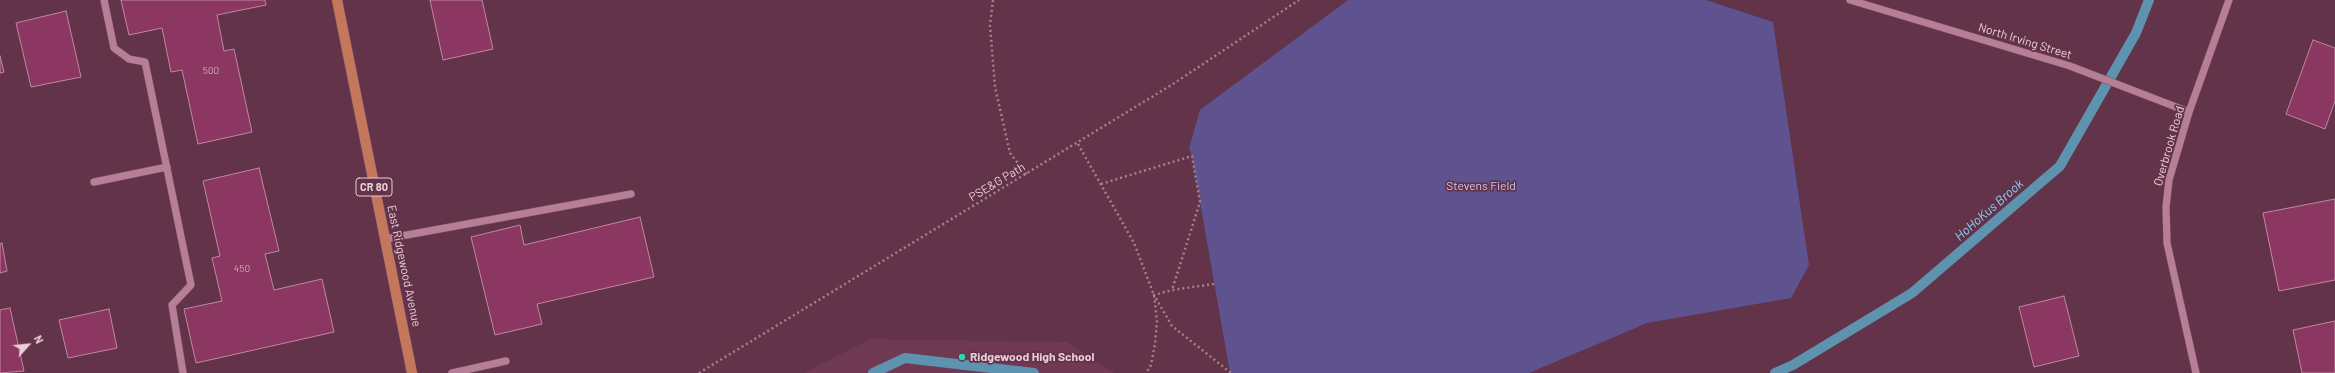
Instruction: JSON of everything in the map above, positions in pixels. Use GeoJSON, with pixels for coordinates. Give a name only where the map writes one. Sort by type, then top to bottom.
{"type":"FeatureCollection","features":[{"type":"Feature","properties":{"kind":"main road","name":"East Ridgewood Avenue"},"geometry":{"type":"LineString","coordinates":[[337,0],[385,239],[410,373]]}},
{"type":"Feature","properties":{"kind":"street"},"geometry":{"type":"LineString","coordinates":[[104,0],[114,48],[129,59],[145,62],[192,285],[172,305],[183,373]]}},
{"type":"Feature","properties":{"kind":"street","name":"North Irving Street"},"geometry":{"type":"LineString","coordinates":[[1850,0],[2070,66],[2190,112]]}},
{"type":"Feature","properties":{"kind":"street","name":"Overbrook Road"},"geometry":{"type":"LineString","coordinates":[[2196,373],[2167,244],[2166,207],[2169,180],[2190,112],[2229,0]]}},
{"type":"Feature","properties":{"kind":"street"},"geometry":{"type":"LineString","coordinates":[[94,182],[167,167]]}},
{"type":"Feature","properties":{"kind":"street"},"geometry":{"type":"LineString","coordinates":[[385,239],[631,194]]}},
{"type":"Feature","properties":{"kind":"street"},"geometry":{"type":"LineString","coordinates":[[452,373],[506,361]]}},
{"type":"Feature","properties":{"kind":"path"},"geometry":{"type":"LineString","coordinates":[[993,0],[990,25],[995,87],[1010,153],[1027,175]]}},
{"type":"Feature","properties":{"kind":"path","name":"PSE&G Path"},"geometry":{"type":"LineString","coordinates":[[699,373],[1078,144],[1173,84],[1300,0]]}},
{"type":"Feature","properties":{"kind":"path"},"geometry":{"type":"LineString","coordinates":[[1078,144],[1134,243],[1154,295],[1172,326],[1231,373]]}},
{"type":"Feature","properties":{"kind":"path"},"geometry":{"type":"LineString","coordinates":[[1101,184],[1192,156],[1200,202],[1172,290]]}},
{"type":"Feature","properties":{"kind":"path"},"geometry":{"type":"LineString","coordinates":[[1154,295],[1172,290],[1214,284]]}},
{"type":"Feature","properties":{"kind":"path"},"geometry":{"type":"LineString","coordinates":[[1146,373],[1155,344],[1157,321],[1154,295]]}},
{"type":"Feature","properties":{"kind":"shaded area","name":"Ridgewood High School"},"geometry":{"type":"Polygon","coordinates":[[[870,339],[1067,342],[1114,373],[804,373],[870,339]]]}},
{"type":"Feature","properties":{"kind":"green space","name":"Stevens Field"},"geometry":{"type":"Polygon","coordinates":[[[1348,0],[1706,0],[1773,22],[1809,265],[1791,298],[1647,323],[1529,373],[1230,373],[1192,156],[1189,148],[1200,110],[1348,0]]]}},
{"type":"Feature","properties":{"kind":"building"},"geometry":{"type":"Polygon","coordinates":[[[121,0],[265,0],[266,5],[217,15],[224,51],[234,49],[252,132],[198,144],[182,70],[171,72],[162,28],[129,35],[121,0]]]}},
{"type":"Feature","properties":{"kind":"building"},"geometry":{"type":"Polygon","coordinates":[[[430,0],[482,0],[493,49],[443,60],[430,0]]]}},
{"type":"Feature","properties":{"kind":"building"},"geometry":{"type":"Polygon","coordinates":[[[66,11],[81,77],[31,87],[16,23],[66,11]]]}},
{"type":"Feature","properties":{"kind":"building"},"geometry":{"type":"Polygon","coordinates":[[[2313,40],[2335,48],[2335,101],[2325,129],[2286,114],[2313,40]]]}},
{"type":"Feature","properties":{"kind":"building"},"geometry":{"type":"Polygon","coordinates":[[[0,56],[4,72],[0,73],[0,56]]]}},
{"type":"Feature","properties":{"kind":"building"},"geometry":{"type":"Polygon","coordinates":[[[259,168],[279,251],[265,254],[274,290],[322,279],[334,332],[196,363],[184,309],[222,301],[212,258],[220,256],[203,181],[259,168]]]}},
{"type":"Feature","properties":{"kind":"building"},"geometry":{"type":"Polygon","coordinates":[[[2335,199],[2335,280],[2279,291],[2263,213],[2335,199]]]}},
{"type":"Feature","properties":{"kind":"building"},"geometry":{"type":"Polygon","coordinates":[[[640,217],[654,277],[537,304],[542,324],[495,335],[471,237],[520,225],[524,245],[640,217]]]}},
{"type":"Feature","properties":{"kind":"building"},"geometry":{"type":"Polygon","coordinates":[[[2,243],[7,271],[0,273],[0,244],[2,243]]]}},
{"type":"Feature","properties":{"kind":"building"},"geometry":{"type":"Polygon","coordinates":[[[2064,296],[2079,356],[2034,367],[2019,307],[2064,296]]]}},
{"type":"Feature","properties":{"kind":"building"},"geometry":{"type":"Polygon","coordinates":[[[10,308],[24,371],[0,373],[0,310],[10,308]]]}},
{"type":"Feature","properties":{"kind":"building"},"geometry":{"type":"Polygon","coordinates":[[[109,309],[117,348],[68,358],[59,320],[109,309]]]}},
{"type":"Feature","properties":{"kind":"building"},"geometry":{"type":"Polygon","coordinates":[[[2335,321],[2335,373],[2302,373],[2293,330],[2335,321]]]}},
{"type":"Feature","properties":{"kind":"waterway","name":"HoHoKus Brook"},"geometry":{"type":"LineString","coordinates":[[1775,373],[1793,365],[1912,293],[2060,166],[2136,33],[2149,0]]}},
{"type":"Feature","properties":{"kind":"waterway","name":"HoHoKus Brook"},"geometry":{"type":"LineString","coordinates":[[873,373],[905,358],[1034,373]]}},
{"type":"Feature","properties":{"kind":"place","name":"Ridgewood High School"},"geometry":{"type":"Point","coordinates":[962,357]}}]}
